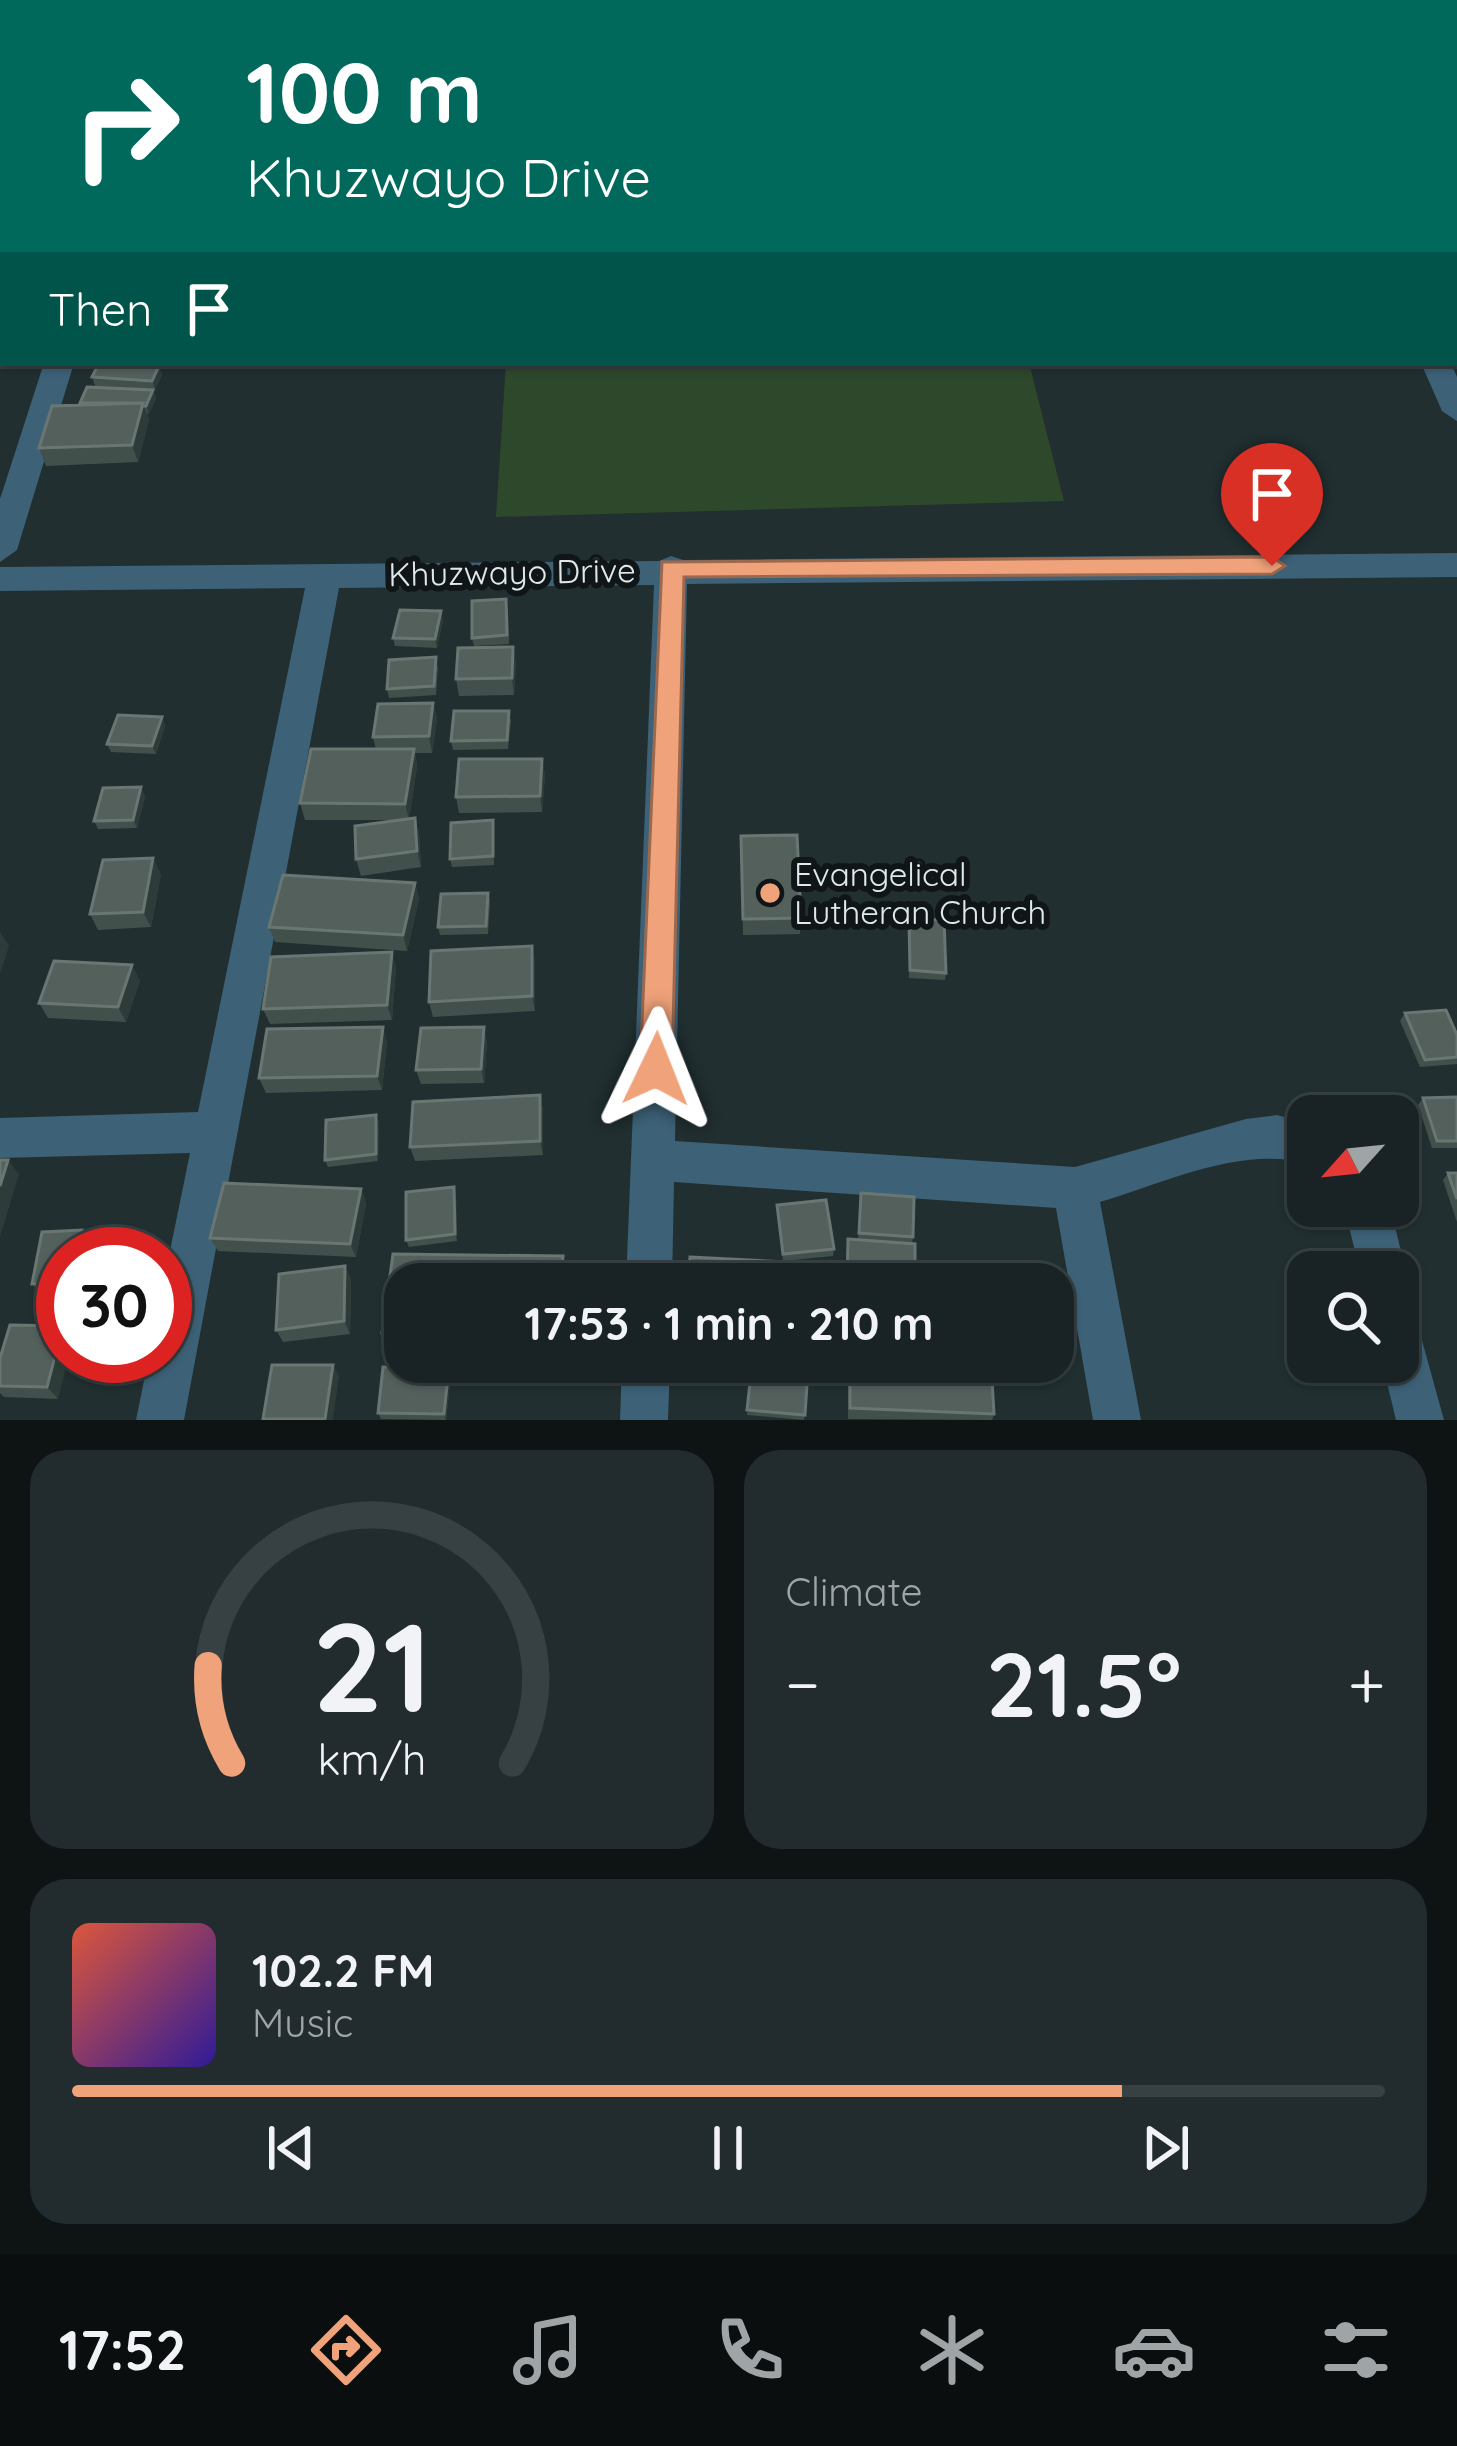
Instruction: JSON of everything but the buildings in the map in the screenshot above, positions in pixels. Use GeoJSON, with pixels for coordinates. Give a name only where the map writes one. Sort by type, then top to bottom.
{"type":"FeatureCollection","features":[{"type":"Feature","properties":{"kind":"street"},"geometry":{"type":"LineString","coordinates":[[0,550],[57,366]]}},
{"type":"Feature","properties":{"kind":"street"},"geometry":{"type":"LineString","coordinates":[[1437,366],[1457,411]]}},
{"type":"Feature","properties":{"kind":"street","name":"Khuzwayo Drive"},"geometry":{"type":"LineString","coordinates":[[0,579],[671,568],[1457,565]]}},
{"type":"Feature","properties":{"kind":"street"},"geometry":{"type":"LineString","coordinates":[[650,1263],[671,568]]}},
{"type":"Feature","properties":{"kind":"street"},"geometry":{"type":"LineString","coordinates":[[160,1420],[324,577]]}},
{"type":"Feature","properties":{"kind":"street"},"geometry":{"type":"LineString","coordinates":[[0,1138],[218,1132]]}},
{"type":"Feature","properties":{"kind":"street"},"geometry":{"type":"LineString","coordinates":[[653,1160],[1075,1188],[1246,1139],[1287,1138]]}},
{"type":"Feature","properties":{"kind":"street"},"geometry":{"type":"LineString","coordinates":[[1075,1188],[1117,1420]]}},
{"type":"Feature","properties":{"kind":"street"},"geometry":{"type":"LineString","coordinates":[[644,1420],[645,1383]]}},
{"type":"Feature","properties":{"kind":"street"},"geometry":{"type":"LineString","coordinates":[[1411,1383],[1420,1420]]}},
{"type":"Feature","properties":{"kind":"green space"},"geometry":{"type":"Polygon","coordinates":[[[506,366],[1030,366],[1064,501],[496,517],[506,366]]]}},
{"type":"Feature","properties":{"kind":"place","name":"Evangelical Lutheran Church"},"geometry":{"type":"Point","coordinates":[770,893]}},
{"type":"Feature","properties":{"kind":"route"},"geometry":{"type":"LineString","coordinates":[[656,1069],[671,568],[1272,566]]}}]}
